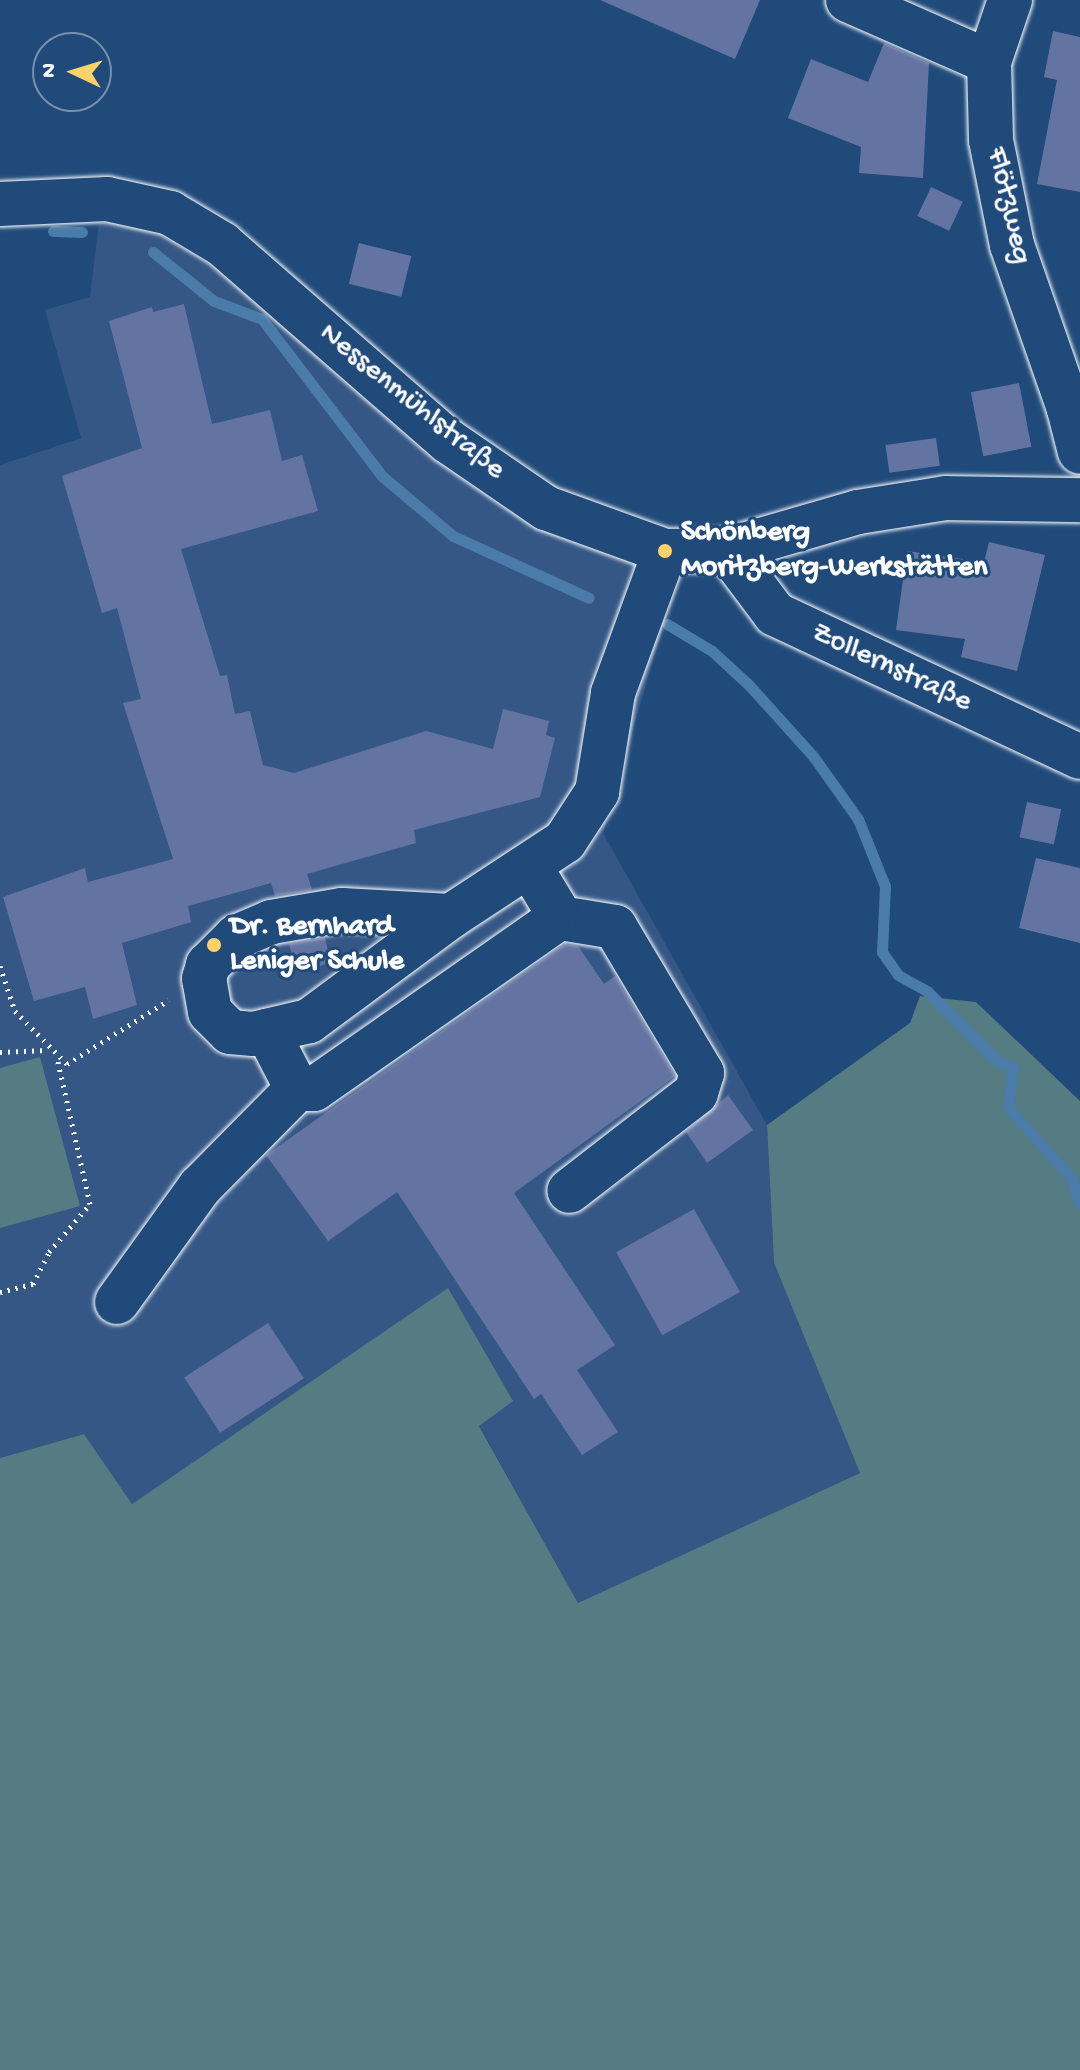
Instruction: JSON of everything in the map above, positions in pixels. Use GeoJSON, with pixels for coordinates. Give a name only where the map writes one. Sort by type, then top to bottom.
{"type":"FeatureCollection","features":[{"type":"Feature","properties":{"kind":"street"},"geometry":{"type":"LineString","coordinates":[[848,0],[989,62]]}},
{"type":"Feature","properties":{"kind":"street","name":"Flötzweg"},"geometry":{"type":"LineString","coordinates":[[1010,0],[989,62],[991,140],[1012,245],[1074,412],[1080,452]]}},
{"type":"Feature","properties":{"kind":"street","name":"Nessenmühlstraße"},"geometry":{"type":"LineString","coordinates":[[0,204],[107,199],[170,213],[222,244],[485,466],[546,508],[659,567],[858,512],[946,498],[1080,500]]}},
{"type":"Feature","properties":{"kind":"street","name":"Zollernstraße"},"geometry":{"type":"LineString","coordinates":[[727,550],[775,614],[1080,757]]}},
{"type":"Feature","properties":{"kind":"street"},"geometry":{"type":"LineString","coordinates":[[451,916],[342,910],[271,922],[236,937],[204,979],[210,1012],[230,1032],[267,1031],[309,1021],[451,916],[565,841],[597,792],[622,669],[659,567]]}},
{"type":"Feature","properties":{"kind":"street"},"geometry":{"type":"LineString","coordinates":[[529,865],[555,908],[554,917]]}},
{"type":"Feature","properties":{"kind":"street"},"geometry":{"type":"LineString","coordinates":[[117,1302],[200,1187],[297,1089],[314,1089],[554,917],[615,927],[702,1073],[696,1093],[569,1191]]}},
{"type":"Feature","properties":{"kind":"street"},"geometry":{"type":"LineString","coordinates":[[267,1031],[297,1089]]}},
{"type":"Feature","properties":{"kind":"path"},"geometry":{"type":"LineString","coordinates":[[0,966],[15,1011],[48,1050],[67,1064],[204,979]]}},
{"type":"Feature","properties":{"kind":"path"},"geometry":{"type":"LineString","coordinates":[[0,1052],[48,1050]]}},
{"type":"Feature","properties":{"kind":"path"},"geometry":{"type":"LineString","coordinates":[[0,1292],[33,1284],[49,1252],[90,1204],[57,1057]]}},
{"type":"Feature","properties":{"kind":"shaded area"},"geometry":{"type":"Polygon","coordinates":[[[99,223],[140,223],[247,286],[640,560],[662,629],[603,833],[767,1125],[774,1263],[860,1473],[578,1603],[479,1425],[447,1289],[132,1504],[84,1434],[0,1458],[0,465],[81,438],[45,310],[90,297],[99,223]]]}},
{"type":"Feature","properties":{"kind":"green space"},"geometry":{"type":"Polygon","coordinates":[[[920,996],[976,1002],[1080,1101],[1080,2070],[0,2070],[0,1458],[84,1434],[132,1504],[448,1288],[513,1401],[479,1426],[578,1603],[860,1473],[774,1263],[767,1125],[910,1023],[920,996]]]}},
{"type":"Feature","properties":{"kind":"green space"},"geometry":{"type":"Polygon","coordinates":[[[40,1057],[80,1206],[0,1228],[0,1068],[40,1057]]]}},
{"type":"Feature","properties":{"kind":"building"},"geometry":{"type":"Polygon","coordinates":[[[600,0],[760,0],[735,59],[600,0]]]}},
{"type":"Feature","properties":{"kind":"building"},"geometry":{"type":"Polygon","coordinates":[[[1053,31],[1080,37],[1080,192],[1037,184],[1057,80],[1044,77],[1053,31]]]}},
{"type":"Feature","properties":{"kind":"building"},"geometry":{"type":"Polygon","coordinates":[[[884,43],[929,63],[923,178],[859,173],[861,147],[788,118],[811,59],[868,82],[884,43]]]}},
{"type":"Feature","properties":{"kind":"building"},"geometry":{"type":"Polygon","coordinates":[[[931,187],[963,202],[949,231],[917,216],[931,187]]]}},
{"type":"Feature","properties":{"kind":"building"},"geometry":{"type":"Polygon","coordinates":[[[359,243],[411,256],[401,297],[349,284],[359,243]]]}},
{"type":"Feature","properties":{"kind":"building"},"geometry":{"type":"Polygon","coordinates":[[[184,304],[212,424],[270,410],[282,461],[302,455],[318,511],[181,549],[220,676],[227,675],[235,714],[250,711],[263,765],[294,773],[426,731],[493,749],[503,709],[549,721],[546,735],[555,738],[540,797],[414,830],[416,843],[307,874],[312,890],[275,896],[271,883],[188,906],[191,922],[122,943],[137,1005],[93,1019],[85,987],[34,1001],[3,897],[85,868],[88,882],[173,859],[123,703],[141,699],[117,608],[102,613],[62,476],[142,448],[109,321],[152,307],[153,312],[184,304]]]}},
{"type":"Feature","properties":{"kind":"building"},"geometry":{"type":"Polygon","coordinates":[[[1019,383],[1031,447],[983,456],[971,392],[1019,383]]]}},
{"type":"Feature","properties":{"kind":"building"},"geometry":{"type":"Polygon","coordinates":[[[936,438],[940,466],[889,473],[885,445],[936,438]]]}},
{"type":"Feature","properties":{"kind":"building"},"geometry":{"type":"Polygon","coordinates":[[[989,542],[1045,555],[1017,671],[961,657],[965,639],[896,630],[907,551],[984,562],[989,542]]]}},
{"type":"Feature","properties":{"kind":"building"},"geometry":{"type":"Polygon","coordinates":[[[1027,802],[1061,809],[1054,844],[1020,837],[1027,802]]]}},
{"type":"Feature","properties":{"kind":"building"},"geometry":{"type":"Polygon","coordinates":[[[1036,858],[1080,868],[1080,943],[1019,928],[1036,858]]]}},
{"type":"Feature","properties":{"kind":"building"},"geometry":{"type":"Polygon","coordinates":[[[325,938],[331,963],[297,972],[289,944],[325,938]]]}},
{"type":"Feature","properties":{"kind":"building"},"geometry":{"type":"Polygon","coordinates":[[[565,944],[578,946],[604,984],[615,976],[675,1076],[514,1193],[615,1345],[577,1370],[618,1432],[582,1455],[541,1394],[534,1399],[397,1192],[328,1241],[266,1155],[565,944]]]}},
{"type":"Feature","properties":{"kind":"building"},"geometry":{"type":"Polygon","coordinates":[[[728,1095],[753,1130],[707,1163],[686,1132],[728,1095]]]}},
{"type":"Feature","properties":{"kind":"building"},"geometry":{"type":"Polygon","coordinates":[[[694,1209],[740,1292],[662,1335],[616,1252],[694,1209]]]}},
{"type":"Feature","properties":{"kind":"building"},"geometry":{"type":"Polygon","coordinates":[[[268,1323],[304,1378],[220,1433],[184,1377],[268,1323]]]}},
{"type":"Feature","properties":{"kind":"waterway"},"geometry":{"type":"LineString","coordinates":[[53,231],[82,232]]}},
{"type":"Feature","properties":{"kind":"waterway"},"geometry":{"type":"LineString","coordinates":[[153,252],[214,301],[262,319],[382,476],[453,536],[589,598]]}},
{"type":"Feature","properties":{"kind":"waterway"},"geometry":{"type":"LineString","coordinates":[[667,624],[712,651],[749,685],[813,756],[858,819],[885,886],[882,952],[898,975],[927,991],[998,1062],[1013,1067],[1008,1107],[1072,1179],[1080,1205]]}},
{"type":"Feature","properties":{"kind":"place","name":"Schönberg Moritzberg-Werkstätten"},"geometry":{"type":"Point","coordinates":[665,551]}},
{"type":"Feature","properties":{"kind":"place","name":"Dr. Bernhard Leniger Schule"},"geometry":{"type":"Point","coordinates":[214,945]}}]}
